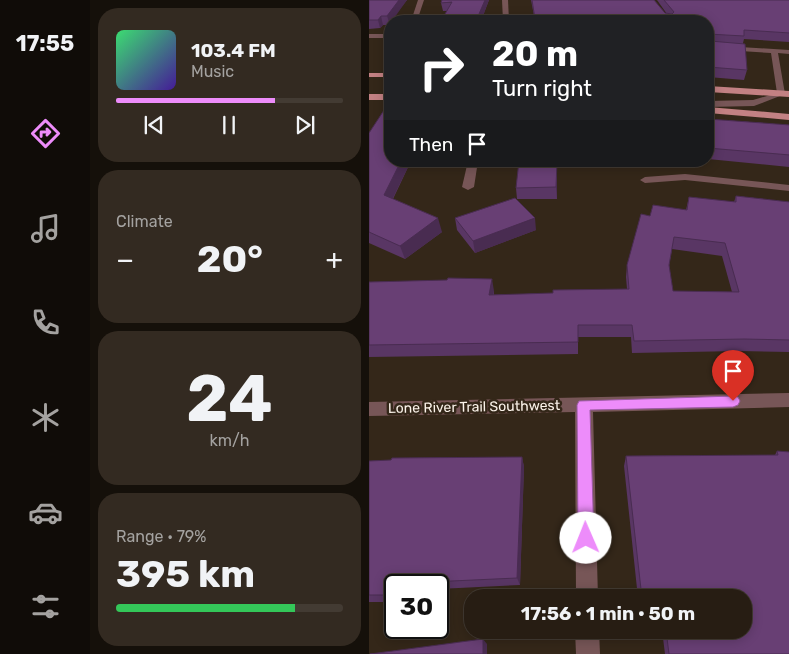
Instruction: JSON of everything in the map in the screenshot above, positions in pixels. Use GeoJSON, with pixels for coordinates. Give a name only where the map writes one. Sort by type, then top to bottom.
{"type":"FeatureCollection","features":[{"type":"Feature","properties":{"kind":"main road"},"geometry":{"type":"LineString","coordinates":[[369,75],[384,75]]}},
{"type":"Feature","properties":{"kind":"main road"},"geometry":{"type":"LineString","coordinates":[[714,89],[785,94]]}},
{"type":"Feature","properties":{"kind":"main road"},"geometry":{"type":"LineString","coordinates":[[369,97],[384,97]]}},
{"type":"Feature","properties":{"kind":"main road"},"geometry":{"type":"LineString","coordinates":[[714,111],[789,117]]}},
{"type":"Feature","properties":{"kind":"street"},"geometry":{"type":"LineString","coordinates":[[416,15],[421,0]]}},
{"type":"Feature","properties":{"kind":"street"},"geometry":{"type":"LineString","coordinates":[[505,0],[506,15]]}},
{"type":"Feature","properties":{"kind":"street"},"geometry":{"type":"LineString","coordinates":[[369,36],[384,36]]}},
{"type":"Feature","properties":{"kind":"street"},"geometry":{"type":"LineString","coordinates":[[714,47],[789,52]]}},
{"type":"Feature","properties":{"kind":"street"},"geometry":{"type":"LineString","coordinates":[[714,104],[754,103],[785,94],[774,51]]}},
{"type":"Feature","properties":{"kind":"street"},"geometry":{"type":"LineString","coordinates":[[468,187],[472,167]]}},
{"type":"Feature","properties":{"kind":"street"},"geometry":{"type":"LineString","coordinates":[[645,180],[685,177],[789,188]]}},
{"type":"Feature","properties":{"kind":"street","name":"Lone River Trail Southwest"},"geometry":{"type":"LineString","coordinates":[[369,409],[789,400]]}},
{"type":"Feature","properties":{"kind":"street"},"geometry":{"type":"LineString","coordinates":[[583,405],[587,589]]}},
{"type":"Feature","properties":{"kind":"street"},"geometry":{"type":"LineString","coordinates":[[587,639],[588,654]]}},
{"type":"Feature","properties":{"kind":"building"},"geometry":{"type":"Polygon","coordinates":[[[369,0],[399,0],[388,15],[381,16],[378,20],[369,20],[369,0]]]}},
{"type":"Feature","properties":{"kind":"building"},"geometry":{"type":"Polygon","coordinates":[[[442,0],[485,0],[479,15],[444,15],[452,2],[441,3],[442,0]]]}},
{"type":"Feature","properties":{"kind":"building"},"geometry":{"type":"Polygon","coordinates":[[[532,0],[654,0],[665,13],[672,14],[674,12],[664,0],[790,0],[790,33],[744,30],[744,36],[714,34],[714,15],[534,15],[532,0]]]}},
{"type":"Feature","properties":{"kind":"building"},"geometry":{"type":"Polygon","coordinates":[[[714,41],[745,44],[747,70],[714,67],[714,41]]]}},
{"type":"Feature","properties":{"kind":"building"},"geometry":{"type":"Polygon","coordinates":[[[384,110],[384,167],[398,167],[384,195],[438,218],[400,246],[369,232],[369,133],[384,110]]]}},
{"type":"Feature","properties":{"kind":"building"},"geometry":{"type":"Polygon","coordinates":[[[714,119],[790,125],[790,155],[714,149],[714,119]]]}},
{"type":"Feature","properties":{"kind":"building"},"geometry":{"type":"Polygon","coordinates":[[[518,167],[557,167],[556,187],[516,188],[518,167]]]}},
{"type":"Feature","properties":{"kind":"building"},"geometry":{"type":"Polygon","coordinates":[[[736,196],[790,202],[790,340],[634,341],[632,325],[578,325],[578,342],[369,345],[369,282],[447,280],[448,278],[492,279],[489,295],[553,293],[553,290],[629,289],[627,265],[641,214],[650,216],[653,205],[687,210],[689,197],[736,202],[736,196]],[[674,237],[669,265],[673,291],[739,292],[725,243],[674,237]]]}},
{"type":"Feature","properties":{"kind":"building"},"geometry":{"type":"Polygon","coordinates":[[[515,198],[535,218],[473,241],[455,218],[515,198]]]}},
{"type":"Feature","properties":{"kind":"building"},"geometry":{"type":"Polygon","coordinates":[[[777,451],[790,452],[790,654],[669,654],[667,639],[752,639],[752,589],[641,589],[626,456],[778,455],[777,451]]]}},
{"type":"Feature","properties":{"kind":"building"},"geometry":{"type":"Polygon","coordinates":[[[522,457],[517,578],[449,581],[449,574],[384,574],[384,595],[369,595],[369,461],[391,460],[392,458],[522,457]]]}},
{"type":"Feature","properties":{"kind":"building"},"geometry":{"type":"Polygon","coordinates":[[[483,639],[483,654],[370,654],[483,639]]]}},
{"type":"Feature","properties":{"kind":"route"},"geometry":{"type":"LineString","coordinates":[[586,538],[583,405],[733,401]]}}]}
